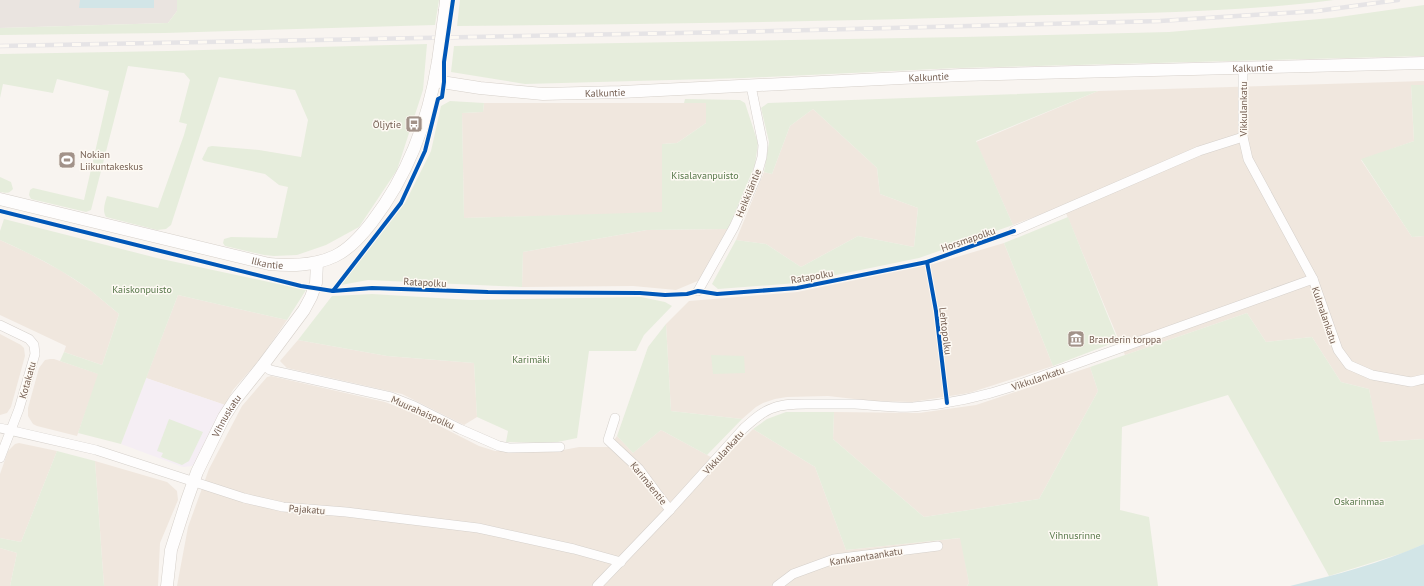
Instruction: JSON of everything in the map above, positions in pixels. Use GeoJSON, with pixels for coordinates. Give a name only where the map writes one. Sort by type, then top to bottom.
{"type":"FeatureCollection","features":[{"type":"Feature","properties":{"kind":"street"},"geometry":{"type":"LineString","coordinates":[[435,81],[446,5]]}},
{"type":"Feature","properties":{"kind":"street","name":"Kalkuntie"},"geometry":{"type":"LineString","coordinates":[[435,81],[480,88],[543,94],[621,92],[961,75],[1243,69],[1424,63]]}},
{"type":"Feature","properties":{"kind":"street","name":"Vikkulankatu"},"geometry":{"type":"LineString","coordinates":[[597,586],[670,510],[743,429],[773,408],[806,404],[855,404],[912,407],[974,398],[1020,384],[1313,279],[1248,159],[1243,137],[1243,69]]}},
{"type":"Feature","properties":{"kind":"street","name":"Ilkantie"},"geometry":{"type":"LineString","coordinates":[[0,199],[269,264],[296,265],[316,263],[335,256],[353,244],[365,232],[386,205],[415,149],[435,81]]}},
{"type":"Feature","properties":{"kind":"street","name":"Heikkiläntie"},"geometry":{"type":"LineString","coordinates":[[698,291],[734,227],[756,178],[762,157],[763,145],[751,86]]}},
{"type":"Feature","properties":{"kind":"street"},"geometry":{"type":"LineString","coordinates":[[1014,231],[1199,151],[1243,137]]}},
{"type":"Feature","properties":{"kind":"street","name":"Vihnuskatu"},"geometry":{"type":"LineString","coordinates":[[168,586],[172,550],[197,472],[224,417],[235,400],[263,366],[304,310],[316,283],[316,263]]}},
{"type":"Feature","properties":{"kind":"street","name":"Kulmalankatu"},"geometry":{"type":"LineString","coordinates":[[1313,279],[1338,350],[1349,365],[1372,375],[1411,382],[1424,379]]}},
{"type":"Feature","properties":{"kind":"street","name":"Kotakatu"},"geometry":{"type":"LineString","coordinates":[[0,325],[29,339],[34,345],[35,354],[19,409],[0,458]]}},
{"type":"Feature","properties":{"kind":"street","name":"Muurahaispolku"},"geometry":{"type":"LineString","coordinates":[[263,366],[270,370],[391,397],[414,406],[460,429],[499,446],[509,448],[560,447]]}},
{"type":"Feature","properties":{"kind":"street","name":"Karimäentie"},"geometry":{"type":"LineString","coordinates":[[615,418],[608,440],[639,469],[670,510]]}},
{"type":"Feature","properties":{"kind":"street","name":"Pajakatu"},"geometry":{"type":"LineString","coordinates":[[0,428],[96,450],[244,498],[283,507],[346,512],[478,528],[574,549],[621,562]]}},
{"type":"Feature","properties":{"kind":"street","name":"Kankaantaankatu"},"geometry":{"type":"LineString","coordinates":[[777,586],[793,574],[834,558],[938,546]]}},
{"type":"Feature","properties":{"kind":"shaded area"},"geometry":{"type":"Polygon","coordinates":[[[0,0],[177,0],[177,11],[168,23],[0,28],[0,0]]]}},
{"type":"Feature","properties":{"kind":"shaded area"},"geometry":{"type":"Polygon","coordinates":[[[80,0],[154,0],[154,8],[79,8],[80,0]]]}},
{"type":"Feature","properties":{"kind":"shaded area"},"geometry":{"type":"Polygon","coordinates":[[[1424,81],[1424,85],[1411,85],[1414,141],[1361,160],[1412,237],[1424,236],[1424,439],[1379,442],[1369,389],[1341,382],[1312,337],[1266,342],[1247,313],[1125,355],[1063,206],[1013,225],[976,142],[1098,91],[1424,81]]]}},
{"type":"Feature","properties":{"kind":"shaded area"},"geometry":{"type":"Polygon","coordinates":[[[484,103],[706,103],[706,123],[677,143],[662,144],[662,213],[464,218],[462,113],[483,112],[484,103]]]}},
{"type":"Feature","properties":{"kind":"shaded area"},"geometry":{"type":"Polygon","coordinates":[[[813,109],[877,168],[880,194],[918,208],[914,247],[858,236],[801,267],[766,244],[736,240],[764,172],[772,174],[790,126],[813,109]]]}},
{"type":"Feature","properties":{"kind":"shaded area"},"geometry":{"type":"Polygon","coordinates":[[[728,229],[700,280],[676,290],[633,286],[522,287],[523,252],[647,230],[728,229]]]}},
{"type":"Feature","properties":{"kind":"shaded area"},"geometry":{"type":"Polygon","coordinates":[[[0,240],[60,270],[89,289],[119,314],[102,365],[64,352],[66,346],[0,315],[0,240]]]}},
{"type":"Feature","properties":{"kind":"shaded area"},"geometry":{"type":"Polygon","coordinates":[[[1004,243],[1053,366],[969,393],[912,402],[872,401],[828,396],[787,397],[763,403],[742,419],[671,411],[666,324],[689,301],[797,292],[933,264],[1004,243]]]}},
{"type":"Feature","properties":{"kind":"shaded area"},"geometry":{"type":"Polygon","coordinates":[[[178,295],[287,320],[260,359],[233,390],[225,405],[146,378],[178,295]]]}},
{"type":"Feature","properties":{"kind":"shaded area"},"geometry":{"type":"Polygon","coordinates":[[[0,334],[21,345],[24,348],[25,356],[11,407],[7,413],[0,415],[0,334]]]}},
{"type":"Feature","properties":{"kind":"shaded area"},"geometry":{"type":"Polygon","coordinates":[[[298,340],[387,356],[474,363],[477,417],[464,425],[402,394],[287,368],[280,361],[298,340]]]}},
{"type":"Feature","properties":{"kind":"shaded area"},"geometry":{"type":"Polygon","coordinates":[[[50,359],[99,374],[77,436],[37,426],[33,424],[28,416],[28,408],[39,368],[45,360],[50,359]]]}},
{"type":"Feature","properties":{"kind":"shaded area"},"geometry":{"type":"Polygon","coordinates":[[[1090,367],[1098,391],[1039,499],[924,517],[833,439],[834,412],[919,413],[976,405],[1090,367]]]}},
{"type":"Feature","properties":{"kind":"shaded area"},"geometry":{"type":"Polygon","coordinates":[[[271,376],[385,402],[416,414],[479,446],[495,451],[558,451],[579,447],[609,447],[617,436],[633,453],[661,430],[720,462],[753,429],[815,467],[846,550],[961,538],[969,583],[967,586],[177,586],[188,527],[209,469],[242,406],[267,377],[271,376]]]}},
{"type":"Feature","properties":{"kind":"shaded area"},"geometry":{"type":"Polygon","coordinates":[[[146,378],[225,405],[195,463],[192,466],[183,467],[121,444],[146,378]]]}},
{"type":"Feature","properties":{"kind":"shaded area"},"geometry":{"type":"Polygon","coordinates":[[[19,443],[57,451],[21,542],[0,538],[0,474],[8,451],[15,444],[19,443]]]}},
{"type":"Feature","properties":{"kind":"shaded area"},"geometry":{"type":"Polygon","coordinates":[[[95,461],[167,482],[177,491],[178,500],[160,543],[158,586],[104,586],[95,461]]]}},
{"type":"Feature","properties":{"kind":"shaded area"},"geometry":{"type":"Polygon","coordinates":[[[1424,544],[1424,586],[1290,586],[1375,563],[1424,544]]]}},
{"type":"Feature","properties":{"kind":"shaded area"},"geometry":{"type":"Polygon","coordinates":[[[0,548],[17,553],[10,586],[0,586],[0,548]]]}},
{"type":"Feature","properties":{"kind":"green space"},"geometry":{"type":"Polygon","coordinates":[[[177,0],[439,0],[435,25],[165,33],[0,35],[0,28],[168,23],[177,11],[177,0]]]}},
{"type":"Feature","properties":{"kind":"green space"},"geometry":{"type":"Polygon","coordinates":[[[460,0],[1334,0],[1253,8],[1171,12],[663,24],[457,26],[460,0]]]}},
{"type":"Feature","properties":{"kind":"green space"},"geometry":{"type":"Polygon","coordinates":[[[1424,5],[1424,56],[957,68],[744,78],[525,84],[451,72],[454,46],[1169,32],[1332,18],[1424,5]]]}},
{"type":"Feature","properties":{"kind":"green space"},"geometry":{"type":"Polygon","coordinates":[[[427,44],[423,90],[397,170],[359,227],[326,245],[297,255],[264,255],[225,246],[223,243],[224,239],[231,237],[277,238],[288,187],[279,185],[265,174],[204,161],[202,159],[208,147],[212,146],[259,150],[301,157],[308,120],[295,90],[219,77],[171,225],[166,229],[157,230],[106,217],[104,206],[107,196],[158,208],[187,124],[179,122],[190,80],[184,73],[128,66],[91,210],[86,212],[31,199],[29,195],[30,190],[33,188],[84,200],[109,91],[57,79],[53,93],[3,84],[0,98],[0,54],[427,44]]]}},
{"type":"Feature","properties":{"kind":"green space"},"geometry":{"type":"Polygon","coordinates":[[[1411,85],[1424,85],[1424,236],[1412,237],[1361,159],[1414,141],[1411,85]]]}},
{"type":"Feature","properties":{"kind":"green space"},"geometry":{"type":"Polygon","coordinates":[[[1098,91],[976,141],[1013,225],[919,258],[797,283],[718,289],[712,284],[736,240],[766,244],[801,267],[858,236],[914,247],[918,208],[880,194],[877,168],[813,109],[790,126],[772,174],[764,172],[769,142],[761,108],[768,103],[1098,91]]]}},
{"type":"Feature","properties":{"kind":"green space","name":"Kisalavanpuisto"},"geometry":{"type":"Polygon","coordinates":[[[685,99],[740,100],[745,103],[758,143],[755,165],[728,229],[647,230],[523,252],[522,287],[368,280],[341,285],[405,203],[431,151],[441,106],[450,101],[484,103],[483,112],[462,113],[464,218],[662,212],[662,144],[677,143],[706,123],[706,103],[684,103],[685,99]]]}},
{"type":"Feature","properties":{"kind":"green space"},"geometry":{"type":"Polygon","coordinates":[[[0,177],[11,182],[13,189],[10,192],[0,192],[0,177]]]}},
{"type":"Feature","properties":{"kind":"green space"},"geometry":{"type":"Polygon","coordinates":[[[1068,217],[1118,341],[1053,366],[1004,243],[1068,217]]]}},
{"type":"Feature","properties":{"kind":"green space","name":"Kaiskonpuisto"},"geometry":{"type":"Polygon","coordinates":[[[4,219],[157,258],[306,290],[287,320],[178,295],[121,444],[78,433],[98,374],[60,361],[64,352],[102,365],[119,314],[89,289],[57,268],[0,240],[0,231],[4,219]]]}},
{"type":"Feature","properties":{"kind":"green space","name":"Karimäki"},"geometry":{"type":"Polygon","coordinates":[[[372,294],[471,300],[641,297],[665,302],[672,306],[644,335],[636,351],[589,351],[577,438],[553,443],[506,442],[508,431],[477,417],[474,363],[387,356],[298,340],[332,296],[372,294]]]}},
{"type":"Feature","properties":{"kind":"green space"},"geometry":{"type":"Polygon","coordinates":[[[1247,313],[1266,342],[1312,337],[1341,382],[1369,389],[1380,442],[1424,439],[1424,544],[1406,552],[1329,576],[1228,395],[1122,427],[1120,510],[1149,517],[1158,586],[967,586],[969,583],[960,538],[846,550],[815,467],[753,429],[767,419],[786,412],[834,412],[833,439],[924,517],[1039,499],[1098,391],[1090,367],[1247,313]]]}},
{"type":"Feature","properties":{"kind":"green space"},"geometry":{"type":"Polygon","coordinates":[[[666,324],[671,411],[742,419],[707,455],[661,430],[633,453],[617,436],[648,347],[666,324]]]}},
{"type":"Feature","properties":{"kind":"green space"},"geometry":{"type":"Polygon","coordinates":[[[711,355],[744,356],[745,373],[713,374],[711,355]]]}},
{"type":"Feature","properties":{"kind":"green space"},"geometry":{"type":"Polygon","coordinates":[[[169,419],[203,432],[189,461],[182,465],[161,457],[163,453],[157,451],[169,419]]]}},
{"type":"Feature","properties":{"kind":"green space"},"geometry":{"type":"Polygon","coordinates":[[[57,451],[95,461],[104,586],[10,586],[17,553],[0,548],[0,538],[21,542],[57,451]]]}},
{"type":"Feature","properties":{"kind":"railway"},"geometry":{"type":"LineString","coordinates":[[0,46],[732,32],[1160,21],[1317,11],[1398,0]]}},
{"type":"Feature","properties":{"kind":"cycle path"},"geometry":{"type":"LineString","coordinates":[[0,211],[301,286],[333,291],[401,203],[425,151],[438,99],[442,97],[444,62],[453,0]]}},
{"type":"Feature","properties":{"kind":"cycle path","name":"Horsmapolku"},"geometry":{"type":"LineString","coordinates":[[333,291],[372,288],[488,292],[640,293],[665,295],[687,294],[698,291],[717,294],[797,288],[927,262],[1014,231]]}},
{"type":"Feature","properties":{"kind":"cycle path","name":"Lehtopolku"},"geometry":{"type":"LineString","coordinates":[[927,262],[936,311],[947,403]]}},
{"type":"Feature","properties":{"kind":"place","name":"Öljytie"},"geometry":{"type":"Point","coordinates":[414,124]}},
{"type":"Feature","properties":{"kind":"place","name":"Nokian Liikuntakeskus"},"geometry":{"type":"Point","coordinates":[67,160]}},
{"type":"Feature","properties":{"kind":"place","name":"Branderin torppa"},"geometry":{"type":"Point","coordinates":[1076,339]}},
{"type":"Feature","properties":{"kind":"park label","name":"Oskarinmaa"},"geometry":{"type":"Point","coordinates":[1359,501]}},
{"type":"Feature","properties":{"kind":"park label","name":"Vihnusrinne"},"geometry":{"type":"Point","coordinates":[1075,535]}}]}
